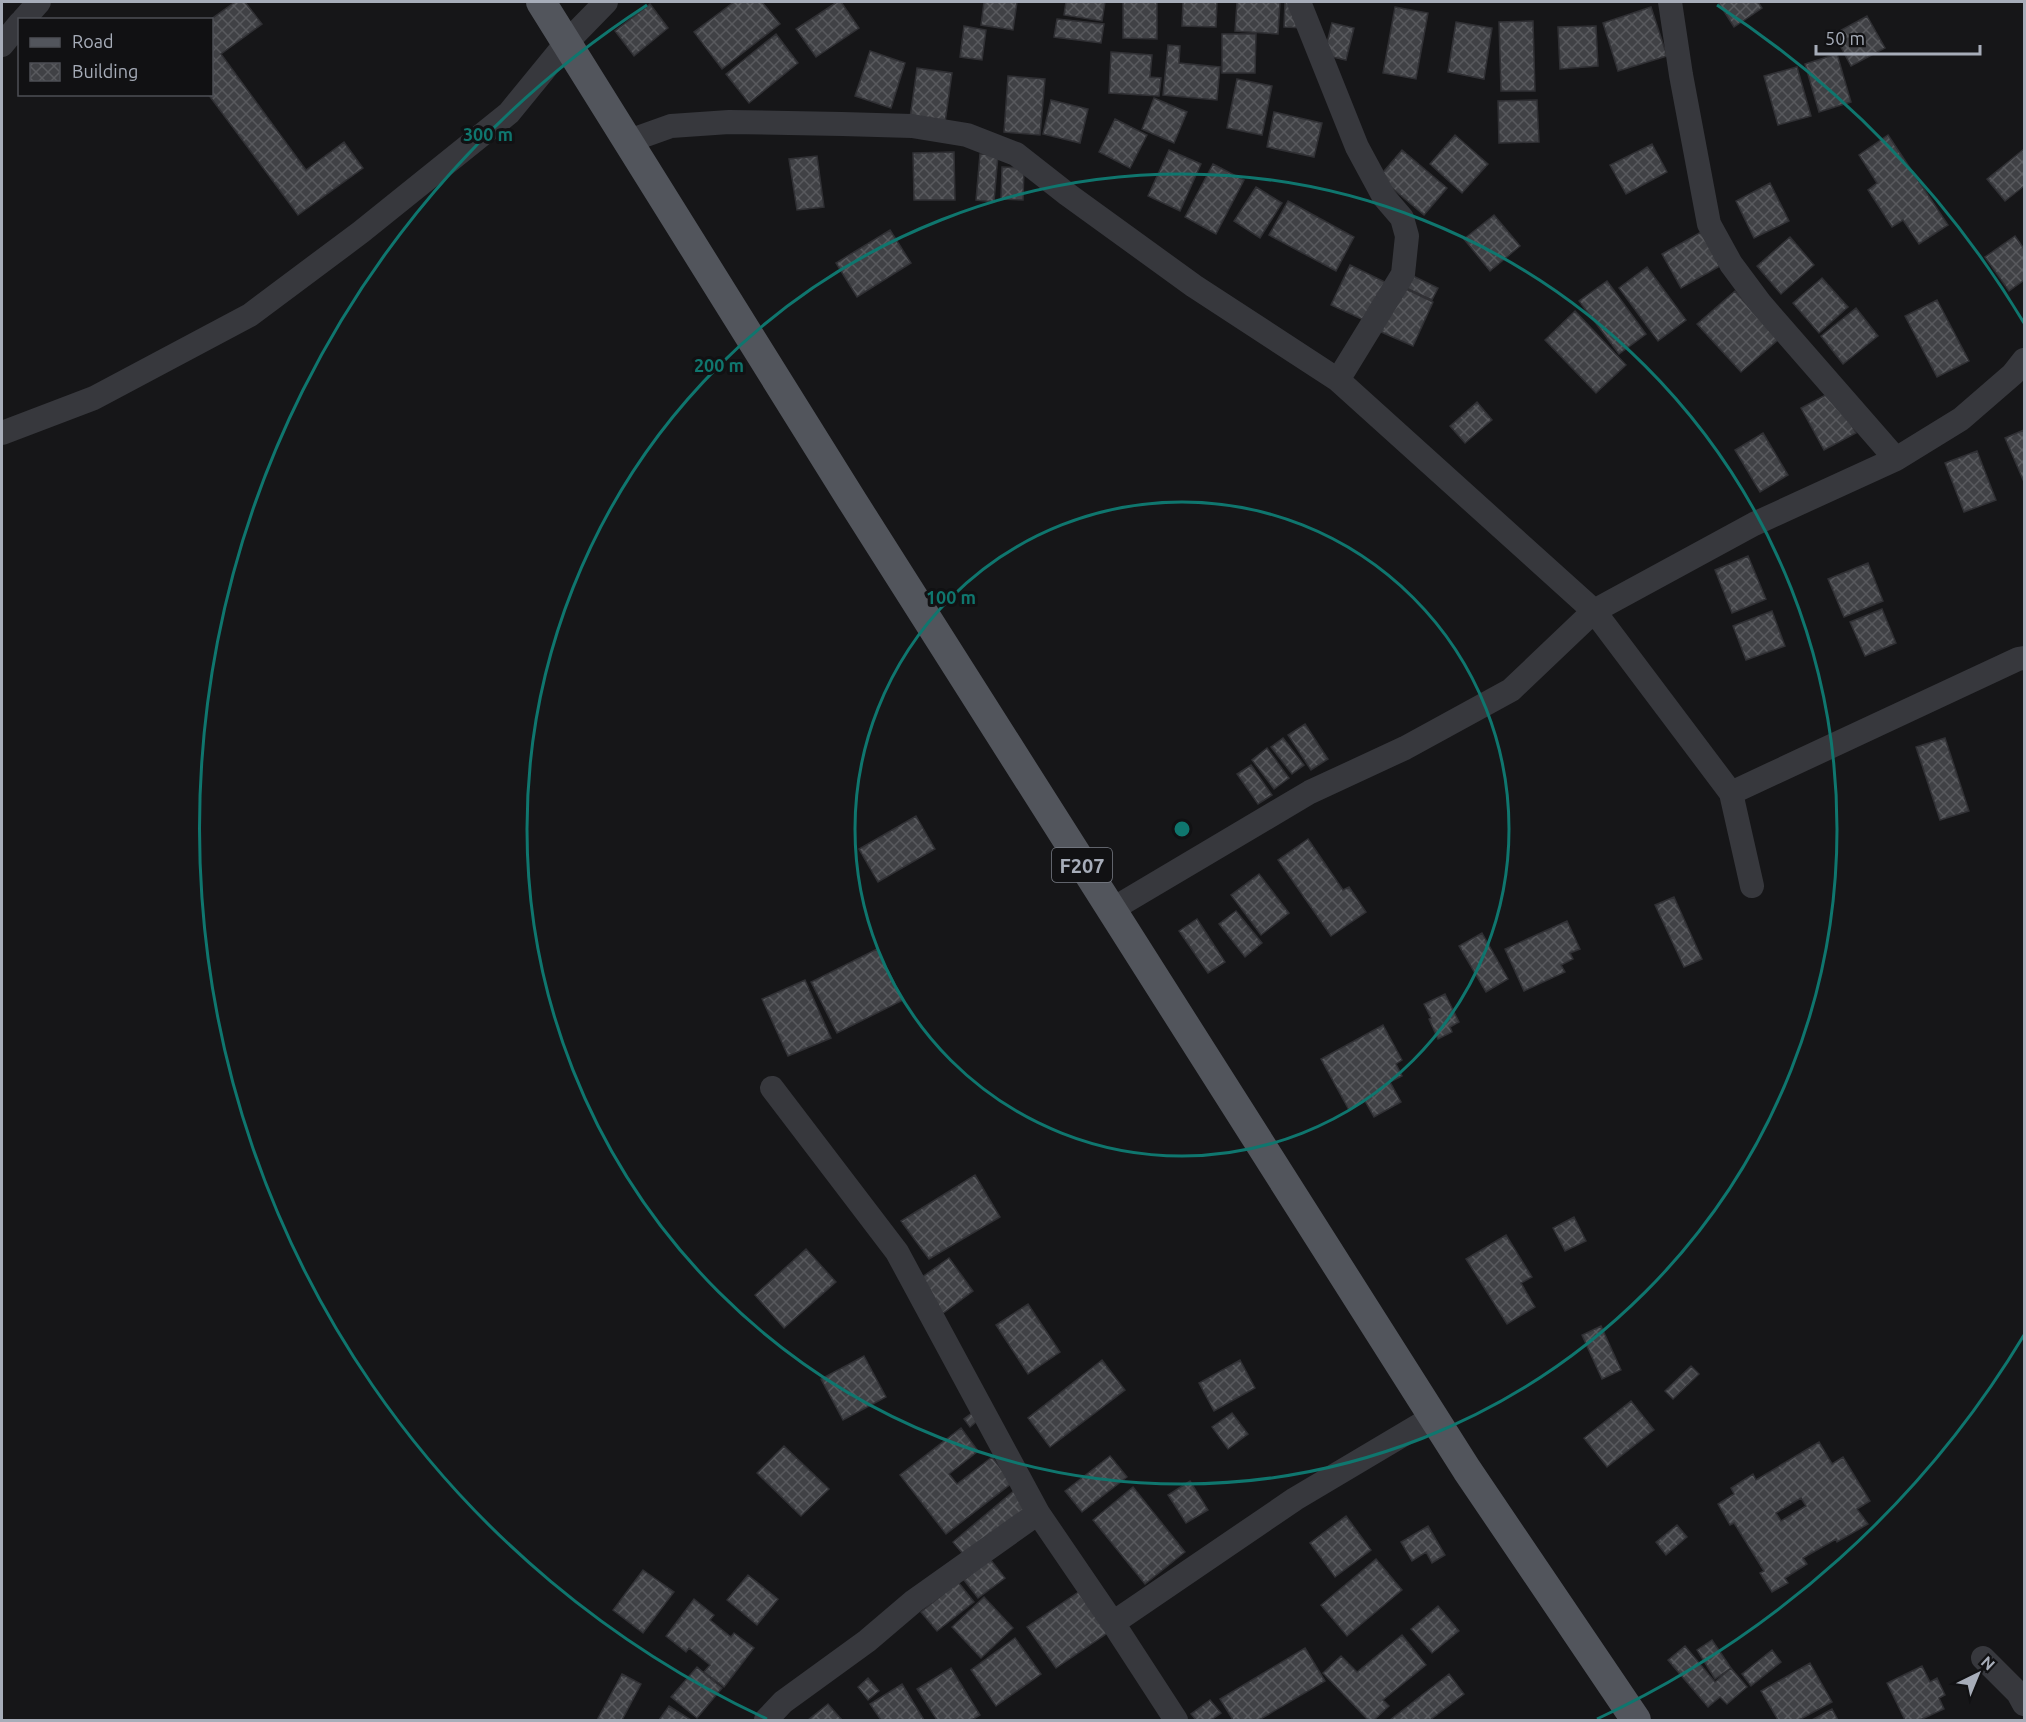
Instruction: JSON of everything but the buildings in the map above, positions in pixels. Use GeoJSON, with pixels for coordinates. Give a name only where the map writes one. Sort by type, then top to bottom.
{"type":"FeatureCollection","features":[{"type":"Feature","properties":{"kind":"main road","name":"F207"},"geometry":{"type":"LineString","coordinates":[[541,2],[864,519],[1433,1417],[1636,1720]]}},
{"type":"Feature","properties":{"kind":"street"},"geometry":{"type":"LineString","coordinates":[[25,18],[39,2]]}},
{"type":"Feature","properties":{"kind":"street"},"geometry":{"type":"LineString","coordinates":[[2,433],[94,398],[250,315],[361,232],[509,114],[567,42],[606,2]]}},
{"type":"Feature","properties":{"kind":"street"},"geometry":{"type":"LineString","coordinates":[[1299,2],[1357,147],[1384,197],[1402,218],[1407,236],[1403,274],[1338,380]]}},
{"type":"Feature","properties":{"kind":"street"},"geometry":{"type":"LineString","coordinates":[[1670,2],[1709,224],[1731,264],[1760,303],[1896,459]]}},
{"type":"Feature","properties":{"kind":"street"},"geometry":{"type":"LineString","coordinates":[[2,45],[18,25]]}},
{"type":"Feature","properties":{"kind":"street"},"geometry":{"type":"LineString","coordinates":[[629,141],[671,126],[729,122],[912,126],[966,135],[1016,154],[1066,194],[1194,286],[1338,380],[1594,611],[1731,793],[1752,886]]}},
{"type":"Feature","properties":{"kind":"street"},"geometry":{"type":"LineString","coordinates":[[1111,910],[1310,792],[1405,748],[1511,690],[1594,611],[1754,524],[1896,459],[1961,419],[2021,374]]}},
{"type":"Feature","properties":{"kind":"street"},"geometry":{"type":"LineString","coordinates":[[1731,793],[2018,658],[2025,658]]}},
{"type":"Feature","properties":{"kind":"street"},"geometry":{"type":"LineString","coordinates":[[772,1088],[897,1252],[1038,1513],[1176,1720]]}},
{"type":"Feature","properties":{"kind":"street"},"geometry":{"type":"LineString","coordinates":[[1113,1623],[1295,1499],[1433,1417]]}},
{"type":"Feature","properties":{"kind":"street"},"geometry":{"type":"LineString","coordinates":[[766,1720],[783,1702],[867,1641],[914,1601],[1038,1513]]}},
{"type":"Feature","properties":{"kind":"street"},"geometry":{"type":"LineString","coordinates":[[1983,1658],[2018,1693],[2025,1704]]}}]}
